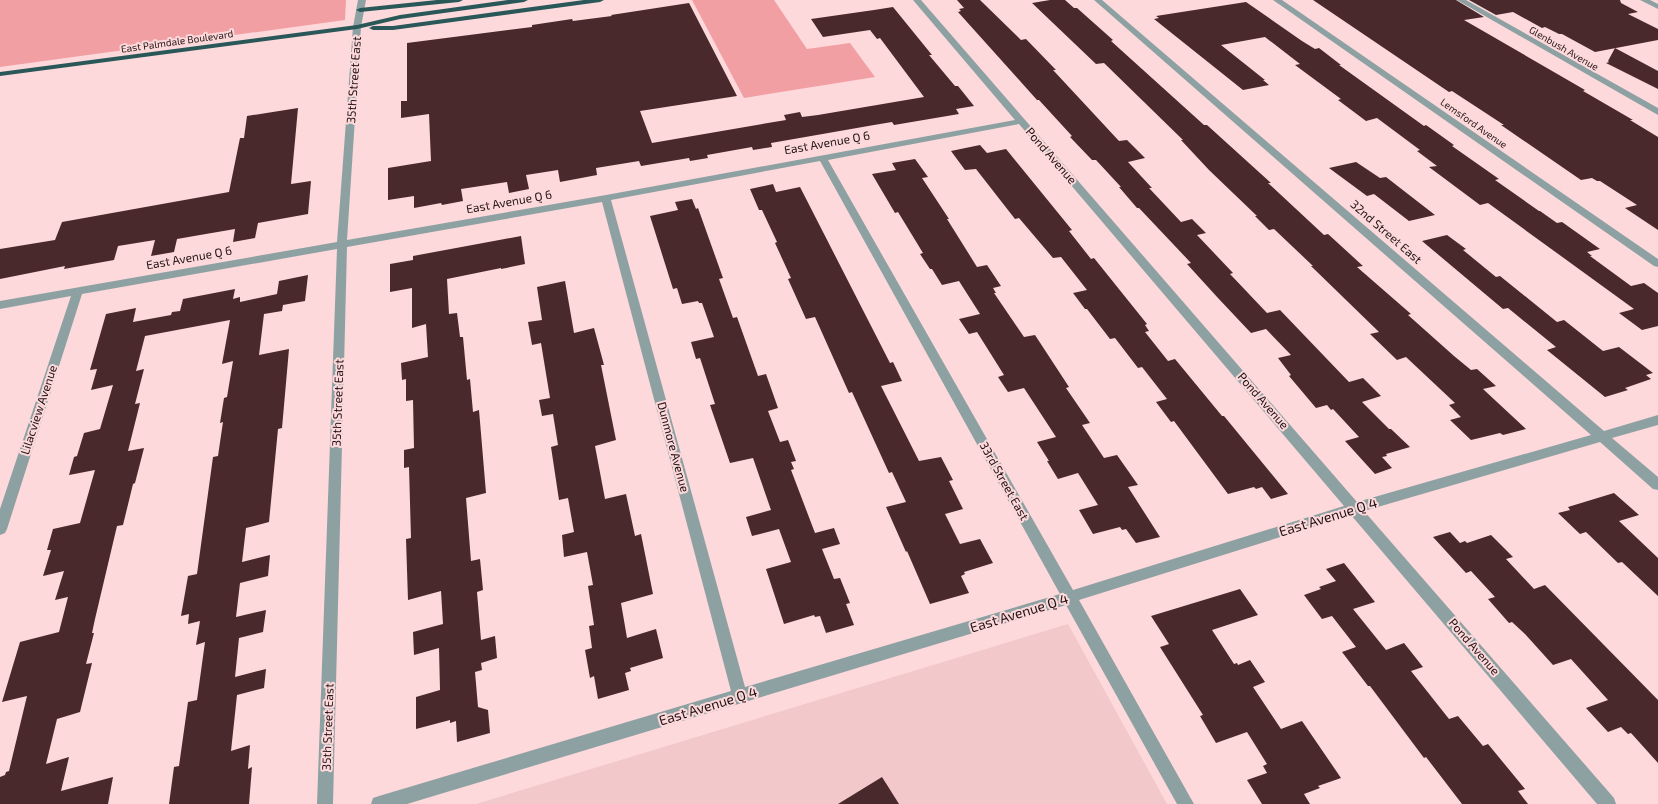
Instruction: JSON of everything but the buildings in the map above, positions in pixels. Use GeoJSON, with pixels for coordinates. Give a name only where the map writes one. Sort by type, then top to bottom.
{"type":"FeatureCollection","features":[{"type":"Feature","properties":{"kind":"highway"},"geometry":{"type":"LineString","coordinates":[[360,3],[459,0]]}},
{"type":"Feature","properties":{"kind":"highway","name":"East Palmdale Boulevard"},"geometry":{"type":"LineString","coordinates":[[0,74],[357,27],[400,17],[524,0]]}},
{"type":"Feature","properties":{"kind":"highway","name":"East Palmdale Boulevard"},"geometry":{"type":"LineString","coordinates":[[357,27],[393,28],[600,0]]}},
{"type":"Feature","properties":{"kind":"street","name":"Pond Avenue"},"geometry":{"type":"LineString","coordinates":[[917,0],[1608,804]]}},
{"type":"Feature","properties":{"kind":"street","name":"32nd Street East"},"geometry":{"type":"LineString","coordinates":[[1098,0],[1658,484]]}},
{"type":"Feature","properties":{"kind":"street","name":"Lemsford Avenue"},"geometry":{"type":"LineString","coordinates":[[1277,0],[1658,264]]}},
{"type":"Feature","properties":{"kind":"street","name":"Glenbush Avenue"},"geometry":{"type":"LineString","coordinates":[[1461,0],[1658,112]]}},
{"type":"Feature","properties":{"kind":"street"},"geometry":{"type":"LineString","coordinates":[[1644,0],[1658,7]]}},
{"type":"Feature","properties":{"kind":"street","name":"35th Street East"},"geometry":{"type":"LineString","coordinates":[[325,804],[342,244],[357,27],[360,3]]}},
{"type":"Feature","properties":{"kind":"street","name":"East Avenue Q 6"},"geometry":{"type":"LineString","coordinates":[[0,305],[606,198],[1021,121]]}},
{"type":"Feature","properties":{"kind":"street","name":"33rd Street East"},"geometry":{"type":"LineString","coordinates":[[822,157],[1186,804]]}},
{"type":"Feature","properties":{"kind":"street","name":"Dunmore Avenue"},"geometry":{"type":"LineString","coordinates":[[606,198],[740,696]]}},
{"type":"Feature","properties":{"kind":"street","name":"Lilacview Avenue"},"geometry":{"type":"LineString","coordinates":[[0,529],[78,291]]}},
{"type":"Feature","properties":{"kind":"street","name":"East Avenue Q 4"},"geometry":{"type":"LineString","coordinates":[[379,804],[1070,598],[1355,508],[1658,420]]}},
{"type":"Feature","properties":{"kind":"shaded area"},"geometry":{"type":"Polygon","coordinates":[[[0,0],[346,0],[345,20],[0,67],[0,0]]]}},
{"type":"Feature","properties":{"kind":"shaded area"},"geometry":{"type":"Polygon","coordinates":[[[692,0],[774,0],[807,49],[850,43],[875,77],[744,98],[692,0]]]}},
{"type":"Feature","properties":{"kind":"shaded area"},"geometry":{"type":"Polygon","coordinates":[[[1068,624],[1167,804],[476,804],[1068,624]]]}}]}
